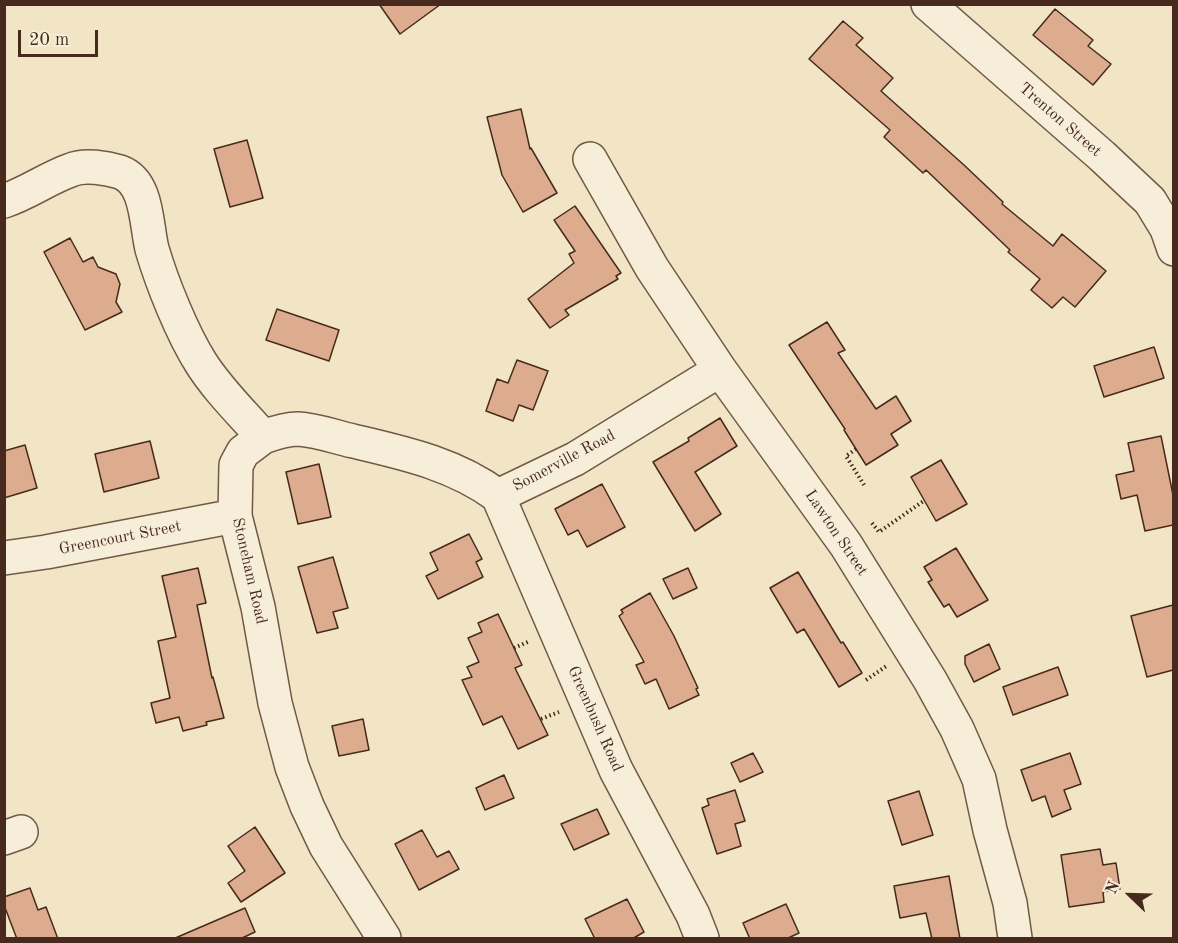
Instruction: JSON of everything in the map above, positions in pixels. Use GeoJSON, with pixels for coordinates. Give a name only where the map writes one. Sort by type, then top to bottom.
{"type":"FeatureCollection","features":[{"type":"Feature","properties":{"kind":"street","name":"Trenton Street"},"geometry":{"type":"LineString","coordinates":[[928,4],[1150,201],[1167,228],[1173,249]]}},
{"type":"Feature","properties":{"kind":"street","name":"Lawton Street"},"geometry":{"type":"LineString","coordinates":[[590,159],[652,268],[720,370],[846,545],[930,680],[957,729],[979,779],[1010,903],[1015,939]]}},
{"type":"Feature","properties":{"kind":"street"},"geometry":{"type":"LineString","coordinates":[[4,201],[73,168],[102,168],[123,173],[137,186],[152,249],[182,327],[201,363],[263,437]]}},
{"type":"Feature","properties":{"kind":"street","name":"Somerville Road"},"geometry":{"type":"LineString","coordinates":[[263,437],[297,429],[378,447],[457,471],[478,481],[498,496],[575,459],[720,370]]}},
{"type":"Feature","properties":{"kind":"street","name":"Stoneham Road"},"geometry":{"type":"LineString","coordinates":[[263,437],[243,452],[236,465],[235,516],[258,607],[275,703],[292,767],[307,806],[326,846],[384,939]]}},
{"type":"Feature","properties":{"kind":"street","name":"Greenbush Road"},"geometry":{"type":"LineString","coordinates":[[498,496],[616,770],[693,915],[702,939]]}},
{"type":"Feature","properties":{"kind":"street","name":"Greencourt Street"},"geometry":{"type":"LineString","coordinates":[[4,558],[235,516]]}},
{"type":"Feature","properties":{"kind":"path"},"geometry":{"type":"LineString","coordinates":[[856,449],[846,456],[864,485]]}},
{"type":"Feature","properties":{"kind":"path"},"geometry":{"type":"LineString","coordinates":[[872,523],[879,532],[925,500]]}},
{"type":"Feature","properties":{"kind":"building"},"geometry":{"type":"Polygon","coordinates":[[[379,4],[441,4],[400,34],[379,4]]]}},
{"type":"Feature","properties":{"kind":"building"},"geometry":{"type":"Polygon","coordinates":[[[1055,9],[1093,40],[1088,46],[1111,64],[1093,85],[1033,35],[1055,9]]]}},
{"type":"Feature","properties":{"kind":"building"},"geometry":{"type":"Polygon","coordinates":[[[843,21],[863,38],[856,45],[893,78],[881,91],[964,165],[1003,202],[1002,204],[1053,246],[1062,234],[1106,271],[1075,307],[1063,297],[1052,308],[1031,290],[1040,279],[1008,252],[1010,250],[926,170],[923,173],[884,137],[890,130],[809,59],[843,21]]]}},
{"type":"Feature","properties":{"kind":"building"},"geometry":{"type":"Polygon","coordinates":[[[521,109],[530,149],[557,193],[523,212],[502,175],[487,117],[521,109]]]}},
{"type":"Feature","properties":{"kind":"building"},"geometry":{"type":"Polygon","coordinates":[[[247,140],[263,198],[230,207],[214,149],[247,140]]]}},
{"type":"Feature","properties":{"kind":"building"},"geometry":{"type":"Polygon","coordinates":[[[575,206],[621,273],[616,276],[618,279],[565,310],[569,315],[550,328],[528,299],[574,263],[569,254],[575,251],[554,220],[575,206]]]}},
{"type":"Feature","properties":{"kind":"building"},"geometry":{"type":"Polygon","coordinates":[[[70,238],[83,262],[93,257],[98,267],[116,274],[120,284],[116,302],[122,312],[85,330],[44,252],[70,238]]]}},
{"type":"Feature","properties":{"kind":"building"},"geometry":{"type":"Polygon","coordinates":[[[277,309],[339,330],[329,361],[266,340],[277,309]]]}},
{"type":"Feature","properties":{"kind":"building"},"geometry":{"type":"Polygon","coordinates":[[[827,322],[845,350],[838,353],[876,409],[896,396],[911,421],[891,434],[898,445],[866,465],[789,345],[827,322]]]}},
{"type":"Feature","properties":{"kind":"building"},"geometry":{"type":"Polygon","coordinates":[[[1154,347],[1164,378],[1104,397],[1094,366],[1154,347]]]}},
{"type":"Feature","properties":{"kind":"building"},"geometry":{"type":"Polygon","coordinates":[[[517,360],[548,371],[533,410],[519,405],[513,421],[486,411],[497,379],[508,383],[517,360]]]}},
{"type":"Feature","properties":{"kind":"building"},"geometry":{"type":"Polygon","coordinates":[[[720,418],[737,446],[695,472],[721,514],[695,531],[653,462],[689,441],[688,438],[720,418]]]}},
{"type":"Feature","properties":{"kind":"building"},"geometry":{"type":"Polygon","coordinates":[[[1161,436],[1173,495],[1173,525],[1145,531],[1137,495],[1121,499],[1116,475],[1134,471],[1128,443],[1161,436]]]}},
{"type":"Feature","properties":{"kind":"building"},"geometry":{"type":"Polygon","coordinates":[[[150,441],[159,478],[104,492],[95,454],[150,441]]]}},
{"type":"Feature","properties":{"kind":"building"},"geometry":{"type":"Polygon","coordinates":[[[25,445],[37,488],[4,498],[4,451],[25,445]]]}},
{"type":"Feature","properties":{"kind":"building"},"geometry":{"type":"Polygon","coordinates":[[[941,460],[967,504],[936,521],[911,477],[941,460]]]}},
{"type":"Feature","properties":{"kind":"building"},"geometry":{"type":"Polygon","coordinates":[[[319,464],[331,517],[298,524],[286,472],[319,464]]]}},
{"type":"Feature","properties":{"kind":"building"},"geometry":{"type":"Polygon","coordinates":[[[602,484],[625,527],[587,547],[578,530],[568,535],[555,509],[602,484]]]}},
{"type":"Feature","properties":{"kind":"building"},"geometry":{"type":"Polygon","coordinates":[[[469,534],[482,559],[476,562],[483,577],[438,599],[426,576],[438,570],[430,553],[469,534]]]}},
{"type":"Feature","properties":{"kind":"building"},"geometry":{"type":"Polygon","coordinates":[[[956,548],[988,600],[957,617],[949,604],[944,607],[928,582],[932,580],[924,567],[956,548]]]}},
{"type":"Feature","properties":{"kind":"building"},"geometry":{"type":"Polygon","coordinates":[[[333,557],[348,608],[333,612],[338,628],[317,633],[298,567],[333,557]]]}},
{"type":"Feature","properties":{"kind":"building"},"geometry":{"type":"Polygon","coordinates":[[[198,568],[206,603],[197,605],[212,678],[224,718],[183,731],[179,717],[156,723],[151,703],[170,698],[158,641],[176,637],[162,576],[198,568]]]}},
{"type":"Feature","properties":{"kind":"building"},"geometry":{"type":"Polygon","coordinates":[[[688,568],[697,588],[673,599],[663,579],[688,568]]]}},
{"type":"Feature","properties":{"kind":"building"},"geometry":{"type":"Polygon","coordinates":[[[798,572],[862,673],[839,687],[804,629],[797,633],[770,588],[798,572]]]}},
{"type":"Feature","properties":{"kind":"building"},"geometry":{"type":"Polygon","coordinates":[[[650,593],[674,636],[698,688],[696,689],[699,695],[669,709],[656,679],[645,684],[636,665],[644,662],[619,616],[623,613],[621,610],[650,593]]]}},
{"type":"Feature","properties":{"kind":"building"},"geometry":{"type":"Polygon","coordinates":[[[1173,605],[1173,670],[1147,677],[1131,616],[1173,605]]]}},
{"type":"Feature","properties":{"kind":"building"},"geometry":{"type":"Polygon","coordinates":[[[498,614],[522,665],[515,668],[548,735],[518,749],[502,716],[483,725],[462,680],[472,677],[467,667],[479,662],[468,638],[482,632],[478,623],[498,614]]]}},
{"type":"Feature","properties":{"kind":"building"},"geometry":{"type":"Polygon","coordinates":[[[989,644],[1000,669],[974,682],[965,664],[965,656],[989,644]]]}},
{"type":"Feature","properties":{"kind":"building"},"geometry":{"type":"Polygon","coordinates":[[[1058,667],[1068,695],[1013,715],[1003,687],[1058,667]]]}},
{"type":"Feature","properties":{"kind":"building"},"geometry":{"type":"Polygon","coordinates":[[[363,719],[369,750],[339,756],[332,726],[363,719]]]}},
{"type":"Feature","properties":{"kind":"building"},"geometry":{"type":"Polygon","coordinates":[[[753,753],[763,772],[740,782],[731,763],[753,753]]]}},
{"type":"Feature","properties":{"kind":"building"},"geometry":{"type":"Polygon","coordinates":[[[1070,753],[1081,784],[1064,790],[1071,809],[1052,817],[1045,796],[1032,801],[1021,770],[1070,753]]]}},
{"type":"Feature","properties":{"kind":"building"},"geometry":{"type":"Polygon","coordinates":[[[504,775],[514,798],[485,810],[476,788],[504,775]]]}},
{"type":"Feature","properties":{"kind":"building"},"geometry":{"type":"Polygon","coordinates":[[[735,790],[745,821],[735,824],[741,846],[717,854],[702,808],[709,805],[707,799],[735,790]]]}},
{"type":"Feature","properties":{"kind":"building"},"geometry":{"type":"Polygon","coordinates":[[[919,791],[933,835],[902,845],[888,801],[919,791]]]}},
{"type":"Feature","properties":{"kind":"building"},"geometry":{"type":"Polygon","coordinates":[[[597,809],[609,834],[574,850],[561,824],[597,809]]]}},
{"type":"Feature","properties":{"kind":"building"},"geometry":{"type":"Polygon","coordinates":[[[255,827],[285,873],[241,902],[228,883],[245,871],[228,846],[255,827]]]}},
{"type":"Feature","properties":{"kind":"building"},"geometry":{"type":"Polygon","coordinates":[[[422,830],[437,857],[449,851],[459,869],[419,890],[395,844],[422,830]]]}},
{"type":"Feature","properties":{"kind":"building"},"geometry":{"type":"Polygon","coordinates":[[[1100,849],[1103,865],[1116,863],[1120,889],[1103,892],[1104,902],[1069,907],[1061,855],[1100,849]]]}},
{"type":"Feature","properties":{"kind":"building"},"geometry":{"type":"Polygon","coordinates":[[[949,876],[960,939],[932,939],[926,913],[900,918],[894,886],[949,876]]]}},
{"type":"Feature","properties":{"kind":"building"},"geometry":{"type":"Polygon","coordinates":[[[30,888],[38,910],[46,907],[58,939],[17,939],[4,905],[4,897],[30,888]]]}},
{"type":"Feature","properties":{"kind":"building"},"geometry":{"type":"Polygon","coordinates":[[[627,899],[644,932],[632,939],[595,939],[585,919],[627,899]]]}},
{"type":"Feature","properties":{"kind":"building"},"geometry":{"type":"Polygon","coordinates":[[[786,904],[799,933],[786,939],[750,939],[743,923],[786,904]]]}},
{"type":"Feature","properties":{"kind":"building"},"geometry":{"type":"Polygon","coordinates":[[[245,908],[255,932],[240,939],[173,939],[245,908]]]}}]}
